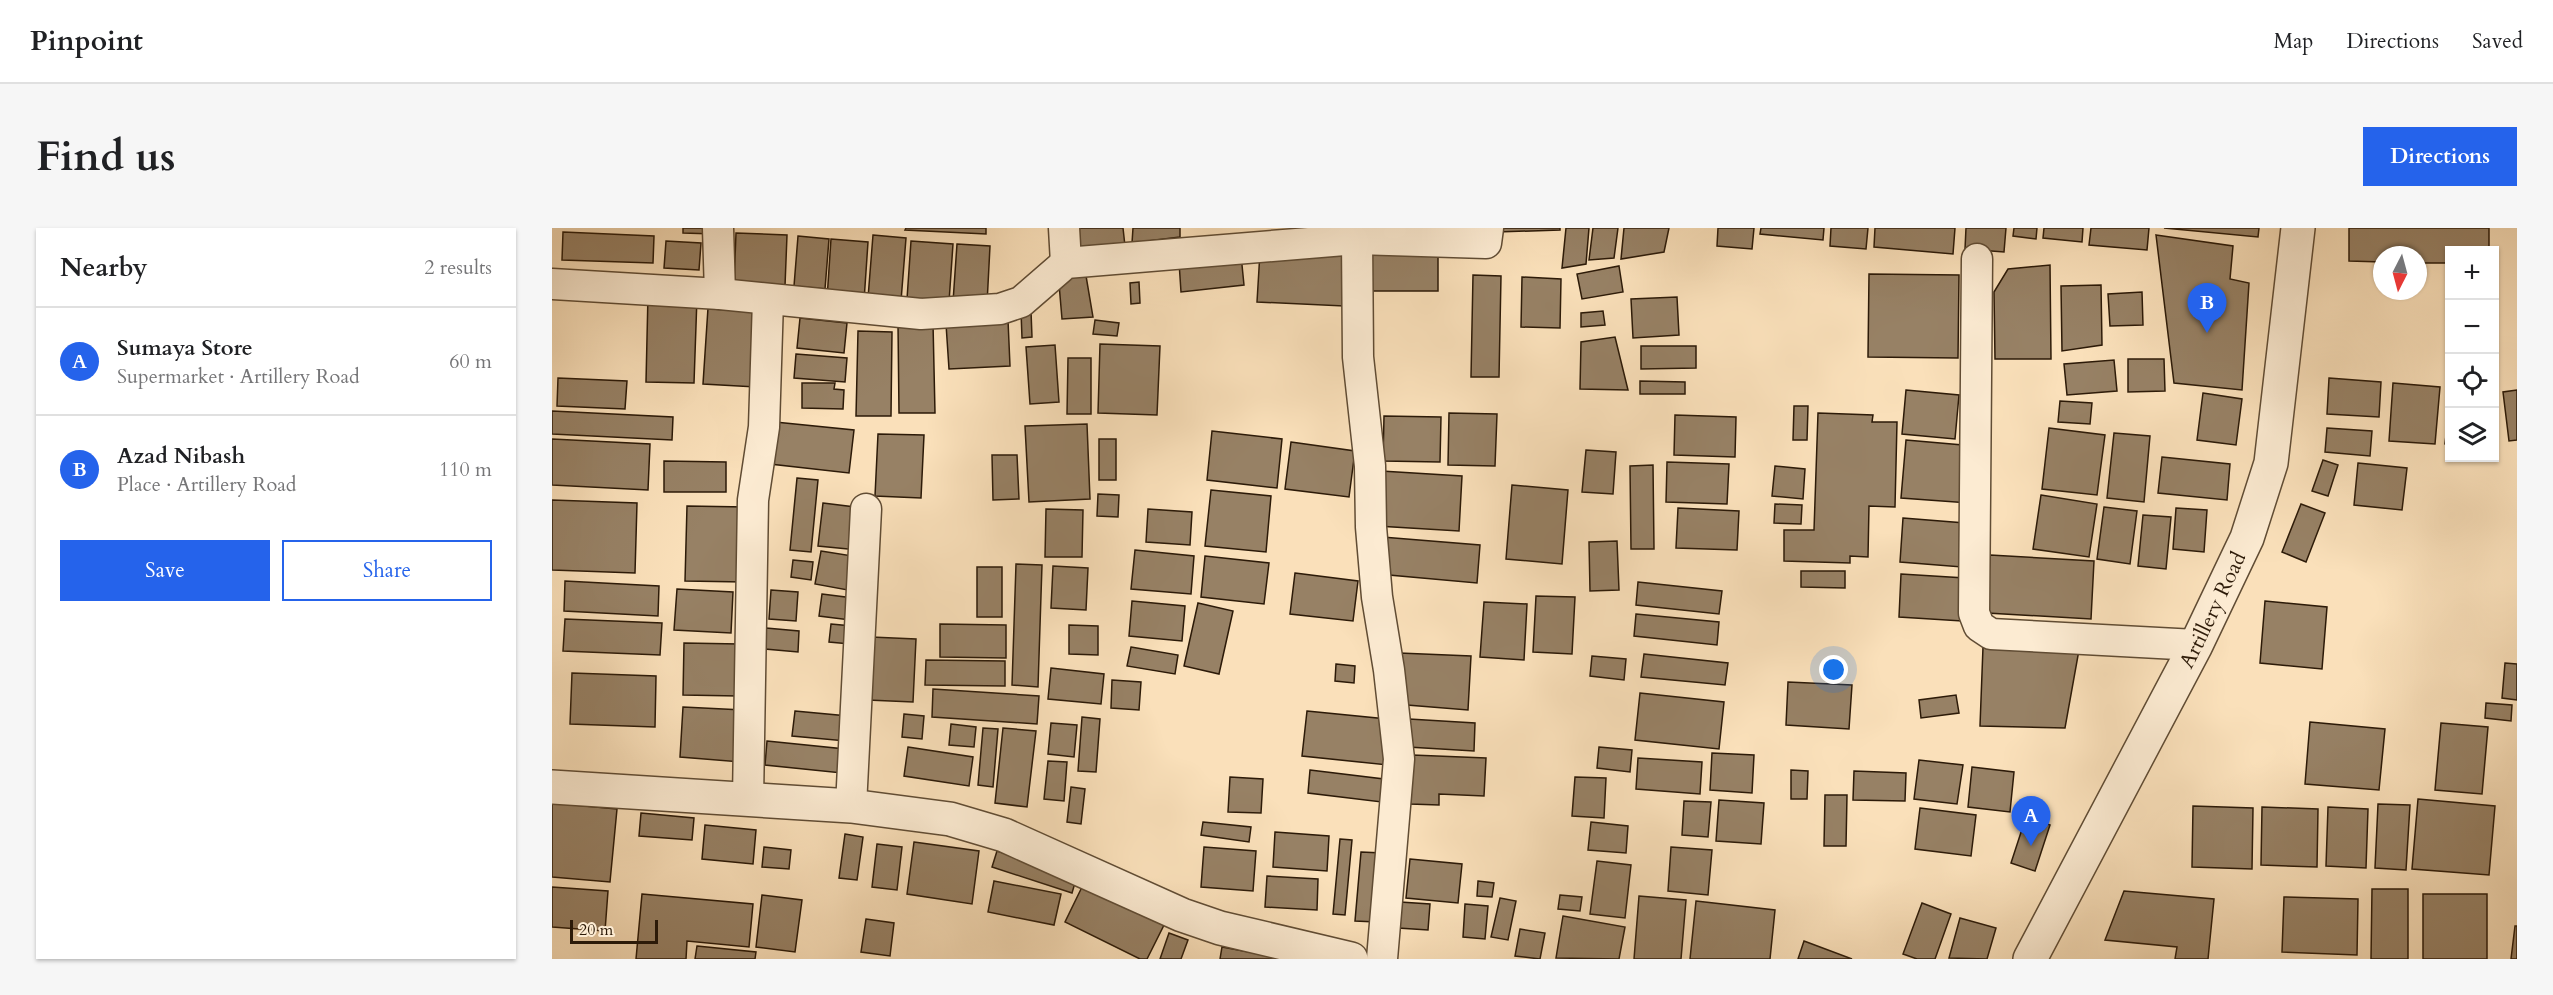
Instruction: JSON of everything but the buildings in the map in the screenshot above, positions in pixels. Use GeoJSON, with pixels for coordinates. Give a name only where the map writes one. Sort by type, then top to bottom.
{"type":"FeatureCollection","features":[{"type":"Feature","properties":{"kind":"street"},"geometry":{"type":"LineString","coordinates":[[718,228],[720,294]]}},
{"type":"Feature","properties":{"kind":"street"},"geometry":{"type":"LineString","coordinates":[[1064,228],[1066,264]]}},
{"type":"Feature","properties":{"kind":"street"},"geometry":{"type":"LineString","coordinates":[[552,284],[720,294],[921,314],[1000,309],[1021,302],[1066,264],[1357,239],[1486,243],[1488,228]]}},
{"type":"Feature","properties":{"kind":"street","name":"Artillery Road"},"geometry":{"type":"LineString","coordinates":[[2030,959],[2196,645],[2247,538],[2271,463],[2298,228]]}},
{"type":"Feature","properties":{"kind":"street"},"geometry":{"type":"LineString","coordinates":[[1357,239],[1358,357],[1370,466],[1375,574],[1399,759],[1382,959]]}},
{"type":"Feature","properties":{"kind":"street"},"geometry":{"type":"LineString","coordinates":[[1977,259],[1974,613],[1979,626],[1991,634],[2196,645]]}},
{"type":"Feature","properties":{"kind":"street"},"geometry":{"type":"LineString","coordinates":[[748,799],[753,500],[764,427],[768,300]]}},
{"type":"Feature","properties":{"kind":"street"},"geometry":{"type":"LineString","coordinates":[[851,806],[866,508]]}},
{"type":"Feature","properties":{"kind":"street"},"geometry":{"type":"LineString","coordinates":[[552,787],[851,806],[950,819],[1004,835],[1182,915],[1220,928],[1351,959]]}},
{"type":"Feature","properties":{"kind":"place","name":"Azad Nibash"},"geometry":{"type":"Point","coordinates":[2207,333]}},
{"type":"Feature","properties":{"kind":"place","name":"Sumaya Store"},"geometry":{"type":"Point","coordinates":[2031,846]}}]}
